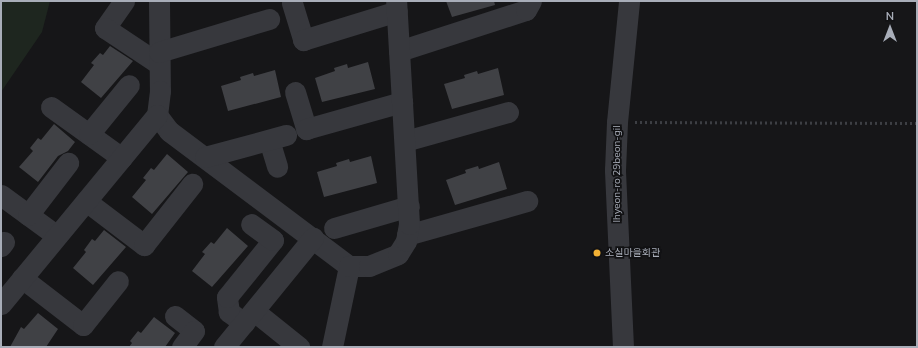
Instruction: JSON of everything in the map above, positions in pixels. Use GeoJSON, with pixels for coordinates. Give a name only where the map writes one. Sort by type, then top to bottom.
{"type":"FeatureCollection","features":[{"type":"Feature","properties":{"kind":"street"},"geometry":{"type":"LineString","coordinates":[[124,1],[105,28],[159,58],[269,19]]}},
{"type":"Feature","properties":{"kind":"street"},"geometry":{"type":"LineString","coordinates":[[1,304],[157,115],[159,1]]}},
{"type":"Feature","properties":{"kind":"street"},"geometry":{"type":"LineString","coordinates":[[399,51],[526,10],[530,1]]}},
{"type":"Feature","properties":{"kind":"street","name":"Ihyeon-ro 29beon-gil"},"geometry":{"type":"LineString","coordinates":[[623,347],[616,206],[617,122],[629,1]]}},
{"type":"Feature","properties":{"kind":"street"},"geometry":{"type":"LineString","coordinates":[[157,115],[169,131],[350,266],[369,266],[398,254],[407,235],[408,206],[396,6],[303,40],[292,3]]}},
{"type":"Feature","properties":{"kind":"street"},"geometry":{"type":"LineString","coordinates":[[89,134],[129,85]]}},
{"type":"Feature","properties":{"kind":"street"},"geometry":{"type":"LineString","coordinates":[[295,92],[306,129],[402,102]]}},
{"type":"Feature","properties":{"kind":"street"},"geometry":{"type":"LineString","coordinates":[[51,107],[122,158]]}},
{"type":"Feature","properties":{"kind":"street"},"geometry":{"type":"LineString","coordinates":[[405,141],[508,112]]}},
{"type":"Feature","properties":{"kind":"street"},"geometry":{"type":"LineString","coordinates":[[205,157],[278,137],[277,167]]}},
{"type":"Feature","properties":{"kind":"street"},"geometry":{"type":"LineString","coordinates":[[28,215],[68,163]]}},
{"type":"Feature","properties":{"kind":"street"},"geometry":{"type":"LineString","coordinates":[[86,201],[144,245],[192,184]]}},
{"type":"Feature","properties":{"kind":"street"},"geometry":{"type":"LineString","coordinates":[[1,195],[57,236]]}},
{"type":"Feature","properties":{"kind":"street"},"geometry":{"type":"LineString","coordinates":[[407,235],[527,201]]}},
{"type":"Feature","properties":{"kind":"street"},"geometry":{"type":"LineString","coordinates":[[334,228],[408,206]]}},
{"type":"Feature","properties":{"kind":"street"},"geometry":{"type":"LineString","coordinates":[[251,224],[273,240],[227,296],[229,312],[249,317],[299,347]]}},
{"type":"Feature","properties":{"kind":"street"},"geometry":{"type":"LineString","coordinates":[[224,347],[313,238]]}},
{"type":"Feature","properties":{"kind":"street"},"geometry":{"type":"LineString","coordinates":[[332,347],[350,266]]}},
{"type":"Feature","properties":{"kind":"street"},"geometry":{"type":"LineString","coordinates":[[22,278],[83,325],[118,281]]}},
{"type":"Feature","properties":{"kind":"street"},"geometry":{"type":"LineString","coordinates":[[175,316],[194,331],[182,347]]}},
{"type":"Feature","properties":{"kind":"path"},"geometry":{"type":"LineString","coordinates":[[617,122],[917,124]]}},
{"type":"Feature","properties":{"kind":"shaded area"},"geometry":{"type":"Polygon","coordinates":[[[1,1],[50,1],[42,32],[1,92],[1,1]]]}},
{"type":"Feature","properties":{"kind":"building"},"geometry":{"type":"Polygon","coordinates":[[[446,1],[494,1],[495,5],[452,17],[446,1]]]}},
{"type":"Feature","properties":{"kind":"building"},"geometry":{"type":"Polygon","coordinates":[[[110,46],[133,61],[101,98],[81,82],[94,65],[91,63],[100,53],[103,55],[110,46]]]}},
{"type":"Feature","properties":{"kind":"building"},"geometry":{"type":"Polygon","coordinates":[[[368,62],[375,89],[322,102],[315,78],[335,71],[334,68],[347,64],[348,68],[368,62]]]}},
{"type":"Feature","properties":{"kind":"building"},"geometry":{"type":"Polygon","coordinates":[[[498,68],[504,95],[452,109],[444,84],[465,78],[464,75],[477,71],[478,74],[498,68]]]}},
{"type":"Feature","properties":{"kind":"building"},"geometry":{"type":"Polygon","coordinates":[[[275,70],[281,97],[228,111],[221,86],[241,80],[240,77],[253,73],[254,76],[275,70]]]}},
{"type":"Feature","properties":{"kind":"building"},"geometry":{"type":"Polygon","coordinates":[[[54,124],[75,142],[68,151],[58,156],[38,182],[19,167],[33,151],[30,148],[38,138],[41,140],[54,124]]]}},
{"type":"Feature","properties":{"kind":"building"},"geometry":{"type":"Polygon","coordinates":[[[167,154],[188,172],[152,214],[132,197],[146,180],[143,178],[151,168],[154,170],[167,154]]]}},
{"type":"Feature","properties":{"kind":"building"},"geometry":{"type":"Polygon","coordinates":[[[371,156],[377,183],[324,197],[317,172],[337,166],[336,163],[349,159],[350,162],[371,156]]]}},
{"type":"Feature","properties":{"kind":"building"},"geometry":{"type":"Polygon","coordinates":[[[499,162],[507,189],[455,205],[446,180],[466,173],[465,170],[478,166],[479,169],[499,162]]]}},
{"type":"Feature","properties":{"kind":"building"},"geometry":{"type":"Polygon","coordinates":[[[227,228],[248,246],[212,287],[192,271],[205,254],[202,252],[211,242],[214,244],[227,228]]]}},
{"type":"Feature","properties":{"kind":"building"},"geometry":{"type":"Polygon","coordinates":[[[104,230],[126,247],[93,285],[73,268],[86,252],[84,250],[92,239],[95,241],[104,230]]]}},
{"type":"Feature","properties":{"kind":"building"},"geometry":{"type":"Polygon","coordinates":[[[38,313],[58,329],[46,347],[10,347],[21,327],[24,329],[38,313]]]}},
{"type":"Feature","properties":{"kind":"building"},"geometry":{"type":"Polygon","coordinates":[[[154,317],[175,333],[165,347],[129,347],[132,343],[130,341],[138,331],[141,333],[154,317]]]}},
{"type":"Feature","properties":{"kind":"place","name":"소실마을회관"},"geometry":{"type":"Point","coordinates":[597,253]}}]}
